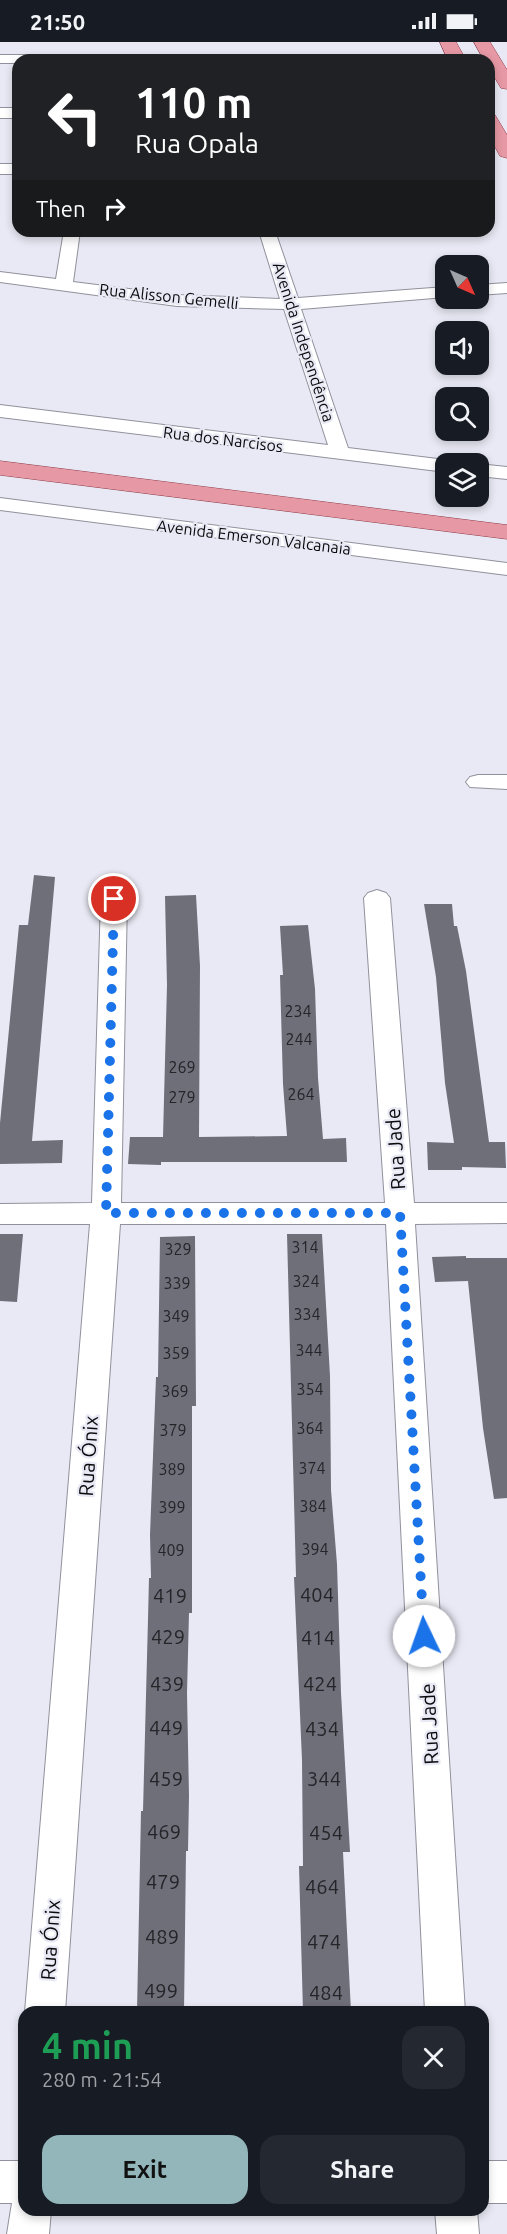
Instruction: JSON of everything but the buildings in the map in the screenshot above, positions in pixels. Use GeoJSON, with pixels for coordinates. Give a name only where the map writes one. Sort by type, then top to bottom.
{"type":"FeatureCollection","features":[{"type":"Feature","properties":{"kind":"main road"},"geometry":{"type":"LineString","coordinates":[[495,64],[507,84]]}},
{"type":"Feature","properties":{"kind":"main road"},"geometry":{"type":"LineString","coordinates":[[495,129],[507,152]]}},
{"type":"Feature","properties":{"kind":"main road"},"geometry":{"type":"LineString","coordinates":[[0,454],[507,517]]}},
{"type":"Feature","properties":{"kind":"main road"},"geometry":{"type":"LineString","coordinates":[[0,468],[507,532]]}},
{"type":"Feature","properties":{"kind":"street"},"geometry":{"type":"LineString","coordinates":[[64,284],[71,237]]}},
{"type":"Feature","properties":{"kind":"street","name":"Avenida Independência"},"geometry":{"type":"LineString","coordinates":[[269,237],[340,453]]}},
{"type":"Feature","properties":{"kind":"street","name":"Rua Alisson Gemelli"},"geometry":{"type":"LineString","coordinates":[[0,277],[208,303],[292,304],[435,293]]}},
{"type":"Feature","properties":{"kind":"street"},"geometry":{"type":"LineString","coordinates":[[489,289],[507,288]]}},
{"type":"Feature","properties":{"kind":"street","name":"Rua dos Narcisos"},"geometry":{"type":"LineString","coordinates":[[0,411],[435,465]]}},
{"type":"Feature","properties":{"kind":"street"},"geometry":{"type":"LineString","coordinates":[[489,471],[507,473]]}},
{"type":"Feature","properties":{"kind":"street","name":"Avenida Emerson Valcanaia"},"geometry":{"type":"LineString","coordinates":[[0,504],[507,569]]}},
{"type":"Feature","properties":{"kind":"street"},"geometry":{"type":"LineString","coordinates":[[478,782],[507,782]]}},
{"type":"Feature","properties":{"kind":"street","name":"Rua Jade"},"geometry":{"type":"LineString","coordinates":[[377,898],[400,1213],[445,2006]]}},
{"type":"Feature","properties":{"kind":"street","name":"Rua Ónix"},"geometry":{"type":"LineString","coordinates":[[45,2006],[106,1213],[114,899]]}},
{"type":"Feature","properties":{"kind":"street"},"geometry":{"type":"LineString","coordinates":[[0,1214],[507,1213]]}},
{"type":"Feature","properties":{"kind":"street"},"geometry":{"type":"LineString","coordinates":[[0,2182],[18,2182]]}},
{"type":"Feature","properties":{"kind":"street"},"geometry":{"type":"LineString","coordinates":[[489,2182],[507,2182]]}},
{"type":"Feature","properties":{"kind":"street"},"geometry":{"type":"LineString","coordinates":[[28,2234],[30,2216]]}},
{"type":"Feature","properties":{"kind":"street"},"geometry":{"type":"LineString","coordinates":[[456,2216],[458,2234]]}},
{"type":"Feature","properties":{"kind":"route"},"geometry":{"type":"LineString","coordinates":[[114,899],[106,1213],[400,1213],[424,1636]]}}]}
